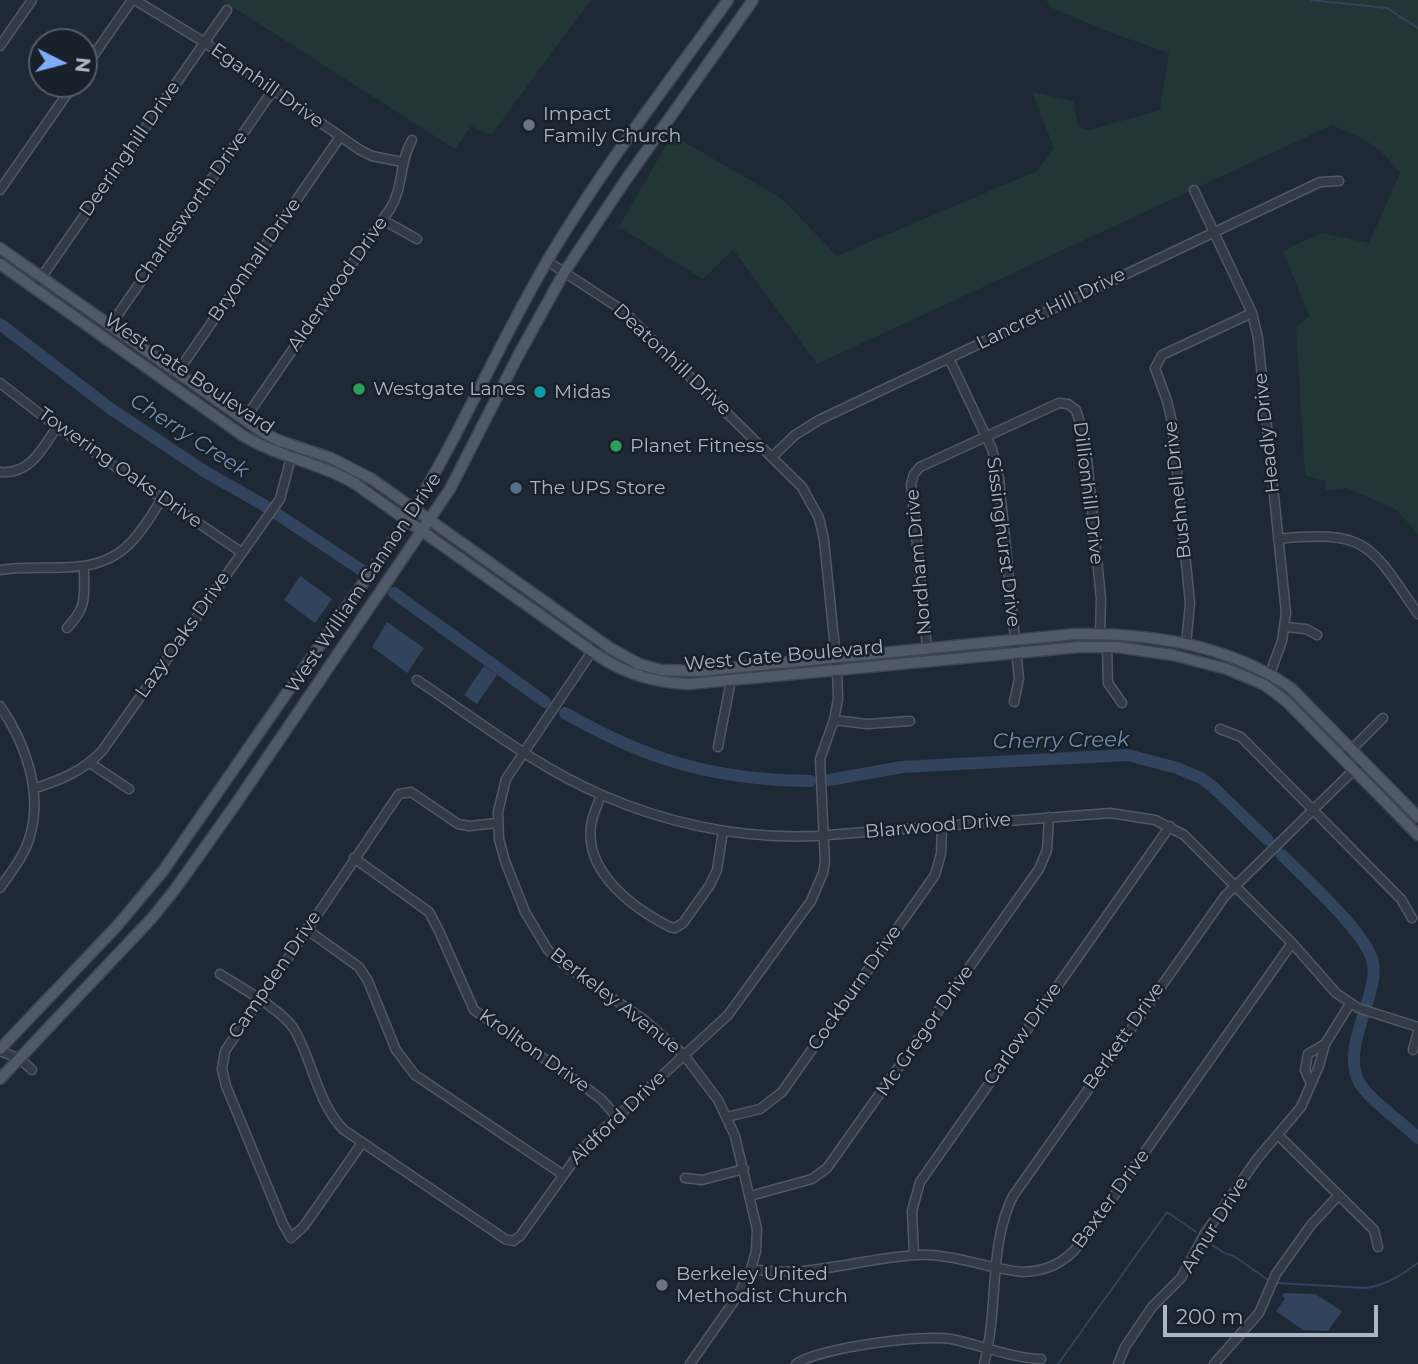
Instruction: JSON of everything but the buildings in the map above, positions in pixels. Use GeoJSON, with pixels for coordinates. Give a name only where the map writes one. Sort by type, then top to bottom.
{"type":"FeatureCollection","features":[{"type":"Feature","properties":{"kind":"main road","name":"West William Cannon Drive"},"geometry":{"type":"LineString","coordinates":[[0,1050],[140,900],[218,793],[414,510],[436,474],[547,261],[585,202],[728,0]]}},
{"type":"Feature","properties":{"kind":"main road","name":"West William Cannon Drive"},"geometry":{"type":"LineString","coordinates":[[0,1079],[152,918],[235,805],[450,489],[565,271],[625,181],[754,0]]}},
{"type":"Feature","properties":{"kind":"main road","name":"West Gate Boulevard"},"geometry":{"type":"LineString","coordinates":[[0,248],[244,421],[271,437],[346,465],[372,479],[599,641],[639,664],[681,672],[1015,639],[1100,634],[1145,637],[1186,645],[1243,661],[1270,673],[1291,688],[1418,817]]}},
{"type":"Feature","properties":{"kind":"main road","name":"West Gate Boulevard"},"geometry":{"type":"LineString","coordinates":[[0,264],[262,448],[348,479],[617,667],[655,681],[689,684],[1017,652],[1107,647],[1146,650],[1240,673],[1265,685],[1286,701],[1418,835]]}},
{"type":"Feature","properties":{"kind":"main road"},"geometry":{"type":"LineString","coordinates":[[471,405],[489,412]]}},
{"type":"Feature","properties":{"kind":"main road"},"geometry":{"type":"LineString","coordinates":[[526,605],[533,592]]}},
{"type":"Feature","properties":{"kind":"main road"},"geometry":{"type":"LineString","coordinates":[[218,793],[235,805]]}},
{"type":"Feature","properties":{"kind":"street"},"geometry":{"type":"LineString","coordinates":[[0,46],[32,0]]}},
{"type":"Feature","properties":{"kind":"street"},"geometry":{"type":"LineString","coordinates":[[98,50],[134,0]]}},
{"type":"Feature","properties":{"kind":"street","name":"Eganhill Drive"},"geometry":{"type":"LineString","coordinates":[[134,0],[204,42],[366,153],[402,162]]}},
{"type":"Feature","properties":{"kind":"street","name":"Deeringhill Drive"},"geometry":{"type":"LineString","coordinates":[[34,288],[227,10]]}},
{"type":"Feature","properties":{"kind":"street","name":"Charlesworth Drive"},"geometry":{"type":"LineString","coordinates":[[110,326],[273,90]]}},
{"type":"Feature","properties":{"kind":"street"},"geometry":{"type":"LineString","coordinates":[[0,190],[64,98]]}},
{"type":"Feature","properties":{"kind":"street","name":"Bryonhall Drive"},"geometry":{"type":"LineString","coordinates":[[170,383],[340,137]]}},
{"type":"Feature","properties":{"kind":"street","name":"Alderwood Drive"},"geometry":{"type":"LineString","coordinates":[[244,421],[399,194],[402,162],[412,140]]}},
{"type":"Feature","properties":{"kind":"street","name":"Lancret Hill Drive"},"geometry":{"type":"LineString","coordinates":[[772,457],[804,428],[1320,181],[1339,181]]}},
{"type":"Feature","properties":{"kind":"street","name":"Headly Drive"},"geometry":{"type":"LineString","coordinates":[[1194,190],[1252,313],[1258,338],[1286,613],[1282,641],[1265,685]]}},
{"type":"Feature","properties":{"kind":"street"},"geometry":{"type":"LineString","coordinates":[[383,220],[417,239]]}},
{"type":"Feature","properties":{"kind":"street","name":"Deatonhill Drive"},"geometry":{"type":"LineString","coordinates":[[547,261],[622,310],[802,487],[819,519],[824,540],[838,669]]}},
{"type":"Feature","properties":{"kind":"street","name":"Bushnell Drive"},"geometry":{"type":"LineString","coordinates":[[1186,645],[1190,603],[1172,422],[1154,368],[1162,355],[1252,313]]}},
{"type":"Feature","properties":{"kind":"street","name":"Sissinghurst Drive"},"geometry":{"type":"LineString","coordinates":[[949,358],[995,457],[999,478],[1017,652],[1018,686],[1014,702]]}},
{"type":"Feature","properties":{"kind":"street","name":"Towering Oaks Drive"},"geometry":{"type":"LineString","coordinates":[[0,383],[57,427],[241,552]]}},
{"type":"Feature","properties":{"kind":"street","name":"Dillionhill Drive"},"geometry":{"type":"LineString","coordinates":[[986,437],[1054,404],[1063,402],[1076,410],[1083,430],[1086,453],[1101,599],[1100,634]]}},
{"type":"Feature","properties":{"kind":"street"},"geometry":{"type":"LineString","coordinates":[[0,472],[12,473],[28,466],[57,427]]}},
{"type":"Feature","properties":{"kind":"street","name":"Nordham Drive"},"geometry":{"type":"LineString","coordinates":[[927,648],[912,479],[920,467],[986,437]]}},
{"type":"Feature","properties":{"kind":"street","name":"Lazy Oaks Drive"},"geometry":{"type":"LineString","coordinates":[[33,789],[62,779],[90,763],[102,751],[282,494],[294,446]]}},
{"type":"Feature","properties":{"kind":"street"},"geometry":{"type":"LineString","coordinates":[[0,570],[84,567],[102,562],[125,549],[135,539],[162,499]]}},
{"type":"Feature","properties":{"kind":"street"},"geometry":{"type":"LineString","coordinates":[[1278,539],[1324,535],[1359,543],[1385,565],[1418,614]]}},
{"type":"Feature","properties":{"kind":"street"},"geometry":{"type":"LineString","coordinates":[[67,628],[80,614],[83,604],[84,567]]}},
{"type":"Feature","properties":{"kind":"street"},"geometry":{"type":"LineString","coordinates":[[1285,627],[1306,629],[1317,635]]}},
{"type":"Feature","properties":{"kind":"street","name":"Berkeley Avenue"},"geometry":{"type":"LineString","coordinates":[[599,641],[523,751],[503,787],[497,823],[501,850],[515,887],[548,950],[568,968],[653,1027],[684,1055],[718,1100],[727,1117],[750,1196],[757,1229],[756,1251],[739,1294],[690,1364]]}},
{"type":"Feature","properties":{"kind":"street"},"geometry":{"type":"LineString","coordinates":[[1107,647],[1108,683],[1122,703]]}},
{"type":"Feature","properties":{"kind":"street","name":"Aldford Drive"},"geometry":{"type":"LineString","coordinates":[[220,974],[281,1015],[293,1028],[332,1118],[344,1130],[509,1240],[517,1239],[583,1148],[616,1115],[729,1015],[811,901],[823,873],[825,852],[820,759],[834,720],[838,699],[838,669]]}},
{"type":"Feature","properties":{"kind":"street","name":"Blarwood Drive"},"geometry":{"type":"LineString","coordinates":[[417,680],[523,751],[601,795],[656,815],[723,831],[783,836],[824,835],[1125,813],[1155,820],[1170,826],[1191,841],[1292,943],[1329,986],[1354,1006],[1418,1029]]}},
{"type":"Feature","properties":{"kind":"street"},"geometry":{"type":"LineString","coordinates":[[718,747],[731,680]]}},
{"type":"Feature","properties":{"kind":"street"},"geometry":{"type":"LineString","coordinates":[[0,706],[22,746],[33,789],[34,806],[30,837],[23,854],[0,888]]}},
{"type":"Feature","properties":{"kind":"street"},"geometry":{"type":"LineString","coordinates":[[1343,758],[1383,719]]}},
{"type":"Feature","properties":{"kind":"street"},"geometry":{"type":"LineString","coordinates":[[834,720],[867,724],[910,721]]}},
{"type":"Feature","properties":{"kind":"street"},"geometry":{"type":"LineString","coordinates":[[1220,729],[1241,737],[1401,899],[1412,918]]}},
{"type":"Feature","properties":{"kind":"street","name":"Berkett Drive"},"geometry":{"type":"LineString","coordinates":[[984,1364],[1002,1219],[1013,1196],[1207,919],[1236,885],[1363,761]]}},
{"type":"Feature","properties":{"kind":"street"},"geometry":{"type":"LineString","coordinates":[[90,763],[129,789]]}},
{"type":"Feature","properties":{"kind":"street","name":"Campden Drive"},"geometry":{"type":"LineString","coordinates":[[362,1143],[299,1231],[291,1238],[282,1224],[230,1096],[222,1069],[225,1051],[354,858],[402,792],[411,792],[418,796],[458,824],[470,826],[497,823]]}},
{"type":"Feature","properties":{"kind":"street"},"geometry":{"type":"LineString","coordinates":[[601,795],[591,831],[594,851],[604,875],[632,902],[670,927],[684,923],[710,885],[717,870],[723,831]]}},
{"type":"Feature","properties":{"kind":"street","name":"Mc Gregor Drive"},"geometry":{"type":"LineString","coordinates":[[750,1196],[812,1179],[827,1168],[1039,869],[1047,850],[1049,817]]}},
{"type":"Feature","properties":{"kind":"street","name":"Carlow Drive"},"geometry":{"type":"LineString","coordinates":[[914,1255],[912,1211],[920,1182],[1170,826]]}},
{"type":"Feature","properties":{"kind":"street","name":"Cockburn Drive"},"geometry":{"type":"LineString","coordinates":[[727,1117],[760,1109],[782,1092],[934,875],[942,854],[942,827]]}},
{"type":"Feature","properties":{"kind":"street","name":"Krollton Drive"},"geometry":{"type":"LineString","coordinates":[[354,858],[429,912],[469,1001],[480,1016],[585,1087],[616,1115]]}},
{"type":"Feature","properties":{"kind":"street"},"geometry":{"type":"LineString","coordinates":[[306,929],[359,967],[368,981],[396,1050],[408,1068],[562,1174]]}},
{"type":"Feature","properties":{"kind":"street","name":"Baxter Drive"},"geometry":{"type":"LineString","coordinates":[[751,1269],[796,1273],[914,1255],[936,1255],[1023,1272],[1036,1272],[1057,1265],[1074,1252],[1292,943]]}},
{"type":"Feature","properties":{"kind":"street","name":"Amur Drive"},"geometry":{"type":"LineString","coordinates":[[1118,1364],[1125,1347],[1152,1307],[1181,1278],[1204,1235],[1257,1159],[1301,1107],[1325,1044],[1354,1006]]}},
{"type":"Feature","properties":{"kind":"street"},"geometry":{"type":"LineString","coordinates":[[1413,1051],[1418,1029]]}},
{"type":"Feature","properties":{"kind":"street","name":"Amur Drive"},"geometry":{"type":"LineString","coordinates":[[1311,1084],[1305,1070],[1308,1054],[1325,1044]]}},
{"type":"Feature","properties":{"kind":"street"},"geometry":{"type":"LineString","coordinates":[[0,1050],[20,1059],[32,1070]]}},
{"type":"Feature","properties":{"kind":"street"},"geometry":{"type":"LineString","coordinates":[[1278,1135],[1374,1230],[1378,1247]]}},
{"type":"Feature","properties":{"kind":"street"},"geometry":{"type":"LineString","coordinates":[[685,1178],[702,1180],[744,1169]]}},
{"type":"Feature","properties":{"kind":"street"},"geometry":{"type":"LineString","coordinates":[[1218,1363],[1259,1313],[1276,1274],[1311,1225],[1338,1196]]}},
{"type":"Feature","properties":{"kind":"street"},"geometry":{"type":"LineString","coordinates":[[796,1364],[826,1352],[931,1337],[1041,1359]]}},
{"type":"Feature","properties":{"kind":"green space"},"geometry":{"type":"Polygon","coordinates":[[[222,0],[591,0],[491,135],[471,126],[455,149],[222,0]]]}},
{"type":"Feature","properties":{"kind":"green space"},"geometry":{"type":"Polygon","coordinates":[[[1046,0],[1418,0],[1418,534],[1397,510],[1347,488],[1326,490],[1325,481],[1305,475],[1296,327],[1309,316],[1283,251],[1321,233],[1369,243],[1400,173],[1385,155],[1370,143],[1332,125],[817,364],[733,249],[703,279],[619,227],[672,135],[781,198],[837,256],[1037,171],[1054,148],[1032,92],[1073,101],[1078,127],[1089,130],[1160,110],[1169,53],[1052,8],[1046,0]]]}},
{"type":"Feature","properties":{"kind":"water"},"geometry":{"type":"Polygon","coordinates":[[[300,576],[332,599],[315,623],[284,600],[300,576]]]}},
{"type":"Feature","properties":{"kind":"water"},"geometry":{"type":"Polygon","coordinates":[[[387,622],[424,648],[407,673],[372,647],[387,622]]]}},
{"type":"Feature","properties":{"kind":"water"},"geometry":{"type":"Polygon","coordinates":[[[484,666],[497,675],[477,704],[464,695],[484,666]]]}},
{"type":"Feature","properties":{"kind":"water"},"geometry":{"type":"Polygon","coordinates":[[[1285,1293],[1315,1294],[1342,1311],[1328,1331],[1303,1330],[1276,1311],[1285,1299],[1282,1296],[1285,1293]]]}},
{"type":"Feature","properties":{"kind":"waterway"},"geometry":{"type":"LineString","coordinates":[[1311,0],[1387,8],[1418,28]]}},
{"type":"Feature","properties":{"kind":"waterway","name":"Cherry Creek"},"geometry":{"type":"LineString","coordinates":[[0,324],[111,409],[363,571]]}},
{"type":"Feature","properties":{"kind":"waterway","name":"Cherry Creek"},"geometry":{"type":"LineString","coordinates":[[394,593],[545,702]]}},
{"type":"Feature","properties":{"kind":"waterway","name":"Cherry Creek"},"geometry":{"type":"LineString","coordinates":[[565,713],[624,743],[682,764],[743,777],[810,781]]}},
{"type":"Feature","properties":{"kind":"waterway","name":"Cherry Creek"},"geometry":{"type":"LineString","coordinates":[[829,780],[902,767],[1128,755],[1177,768],[1201,778],[1268,840]]}},
{"type":"Feature","properties":{"kind":"waterway","name":"Cherry Creek"},"geometry":{"type":"LineString","coordinates":[[1282,855],[1344,918],[1371,956],[1374,969],[1372,984],[1354,1051],[1354,1067],[1364,1089],[1418,1138]]}},
{"type":"Feature","properties":{"kind":"waterway"},"geometry":{"type":"LineString","coordinates":[[1058,1364],[1167,1212],[1196,1232]]}},
{"type":"Feature","properties":{"kind":"waterway"},"geometry":{"type":"LineString","coordinates":[[1208,1242],[1268,1280]]}},
{"type":"Feature","properties":{"kind":"waterway"},"geometry":{"type":"LineString","coordinates":[[1277,1283],[1374,1287],[1418,1263]]}},
{"type":"Feature","properties":{"kind":"place","name":"Impact Family Church"},"geometry":{"type":"Point","coordinates":[529,125]}},
{"type":"Feature","properties":{"kind":"place","name":"Westgate Lanes"},"geometry":{"type":"Point","coordinates":[359,389]}},
{"type":"Feature","properties":{"kind":"place","name":"Midas"},"geometry":{"type":"Point","coordinates":[540,392]}},
{"type":"Feature","properties":{"kind":"place","name":"Planet Fitness"},"geometry":{"type":"Point","coordinates":[616,446]}},
{"type":"Feature","properties":{"kind":"place","name":"The UPS Store"},"geometry":{"type":"Point","coordinates":[516,488]}},
{"type":"Feature","properties":{"kind":"place","name":"Berkeley United Methodist Church"},"geometry":{"type":"Point","coordinates":[662,1285]}}]}
